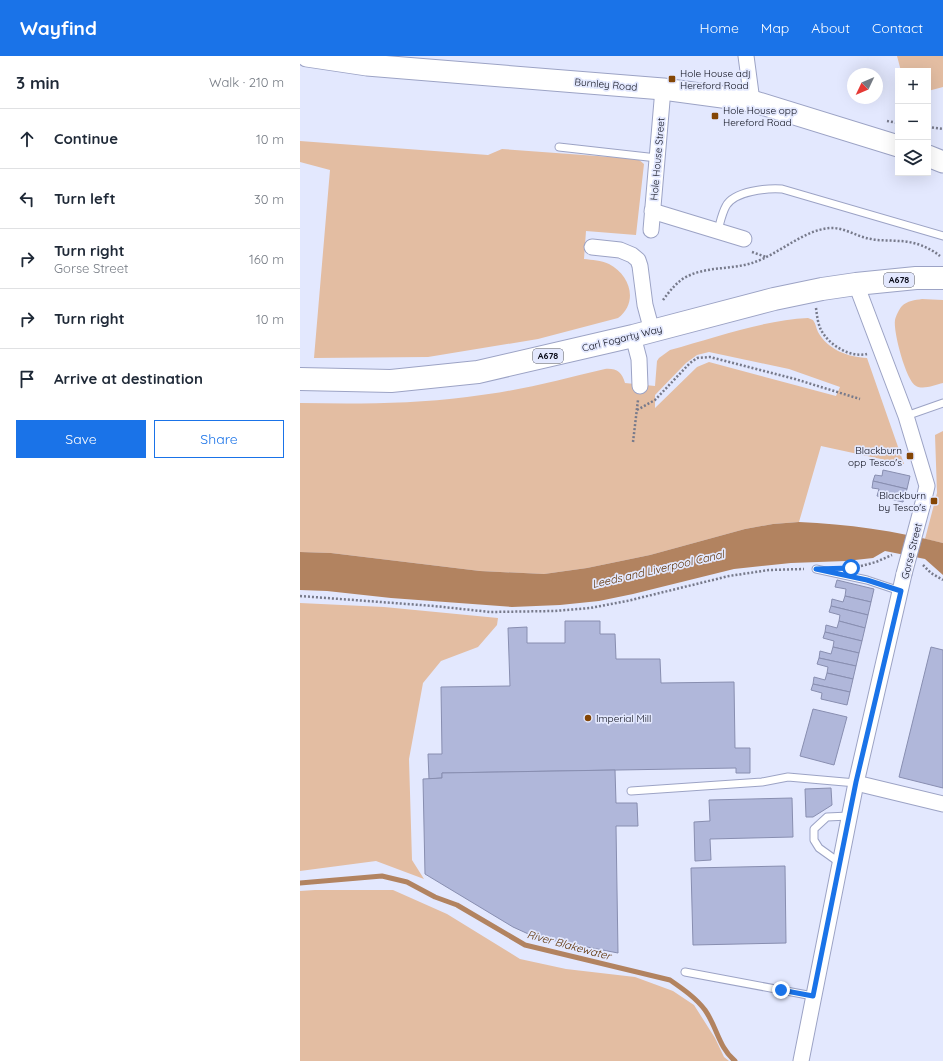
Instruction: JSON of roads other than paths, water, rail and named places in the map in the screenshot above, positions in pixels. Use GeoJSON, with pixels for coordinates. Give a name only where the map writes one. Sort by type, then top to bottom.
{"type":"FeatureCollection","features":[{"type":"Feature","properties":{"kind":"highway","name":"Carl Fogarty Way"},"geometry":{"type":"LineString","coordinates":[[300,379],[391,381],[478,372],[642,333],[774,299],[856,284],[916,278],[943,278]]}},
{"type":"Feature","properties":{"kind":"street","name":"Burnley Road"},"geometry":{"type":"LineString","coordinates":[[307,56],[367,65],[663,88],[752,101],[895,145]]}},
{"type":"Feature","properties":{"kind":"street"},"geometry":{"type":"LineString","coordinates":[[746,56],[752,101]]}},
{"type":"Feature","properties":{"kind":"street","name":"Hole House Street"},"geometry":{"type":"LineString","coordinates":[[650,230],[663,88]]}},
{"type":"Feature","properties":{"kind":"street"},"geometry":{"type":"LineString","coordinates":[[931,156],[943,162]]}},
{"type":"Feature","properties":{"kind":"street"},"geometry":{"type":"LineString","coordinates":[[652,211],[744,239]]}},
{"type":"Feature","properties":{"kind":"street"},"geometry":{"type":"LineString","coordinates":[[592,247],[620,250],[632,255],[638,260],[646,305],[639,359],[640,386]]}},
{"type":"Feature","properties":{"kind":"street","name":"Gorse Street"},"geometry":{"type":"LineString","coordinates":[[801,1061],[856,782],[904,574],[927,486],[906,416],[856,284]]}},
{"type":"Feature","properties":{"kind":"street"},"geometry":{"type":"LineString","coordinates":[[856,782],[943,804]]}},
{"type":"Feature","properties":{"kind":"lane"},"geometry":{"type":"LineString","coordinates":[[559,147],[657,158]]}},
{"type":"Feature","properties":{"kind":"lane"},"geometry":{"type":"LineString","coordinates":[[931,155],[943,157]]}},
{"type":"Feature","properties":{"kind":"lane"},"geometry":{"type":"LineString","coordinates":[[718,230],[726,206],[731,199],[768,188],[782,189],[943,236]]}},
{"type":"Feature","properties":{"kind":"lane"},"geometry":{"type":"LineString","coordinates":[[906,416],[943,403]]}},
{"type":"Feature","properties":{"kind":"lane"},"geometry":{"type":"LineString","coordinates":[[816,569],[867,580],[901,591]]}},
{"type":"Feature","properties":{"kind":"lane"},"geometry":{"type":"LineString","coordinates":[[631,791],[762,782],[788,777],[856,782]]}},
{"type":"Feature","properties":{"kind":"lane"},"geometry":{"type":"LineString","coordinates":[[840,863],[819,848],[814,840],[814,829],[827,817],[849,816]]}},
{"type":"Feature","properties":{"kind":"lane"},"geometry":{"type":"LineString","coordinates":[[685,972],[813,996]]}},
{"type":"Feature","properties":{"kind":"water","name":"Leeds and Liverpool Canal"},"geometry":{"type":"Polygon","coordinates":[[[799,522],[835,524],[871,529],[943,543],[943,575],[925,559],[885,551],[873,558],[846,561],[791,563],[734,569],[633,594],[599,601],[560,605],[512,607],[300,590],[300,552],[331,553],[480,571],[544,574],[587,568],[650,555],[745,529],[773,524],[799,522]]]}},
{"type":"Feature","properties":{"kind":"waterway","name":"River Blakewater"},"geometry":{"type":"LineString","coordinates":[[300,883],[382,876],[407,882],[435,897],[457,905],[525,945],[670,980],[684,990],[705,1010],[725,1050],[735,1061]]}},
{"type":"Feature","properties":{"kind":"place","name":"Hole House adj Hereford Road"},"geometry":{"type":"Point","coordinates":[672,79]}},
{"type":"Feature","properties":{"kind":"place","name":"Hole House opp Hereford Road"},"geometry":{"type":"Point","coordinates":[715,116]}},
{"type":"Feature","properties":{"kind":"place","name":"Blackburn opp Tesco's"},"geometry":{"type":"Point","coordinates":[910,456]}},
{"type":"Feature","properties":{"kind":"place","name":"Blackburn by Tesco's"},"geometry":{"type":"Point","coordinates":[934,501]}},
{"type":"Feature","properties":{"kind":"place","name":"Imperial Mill"},"geometry":{"type":"Point","coordinates":[588,718]}}]}
